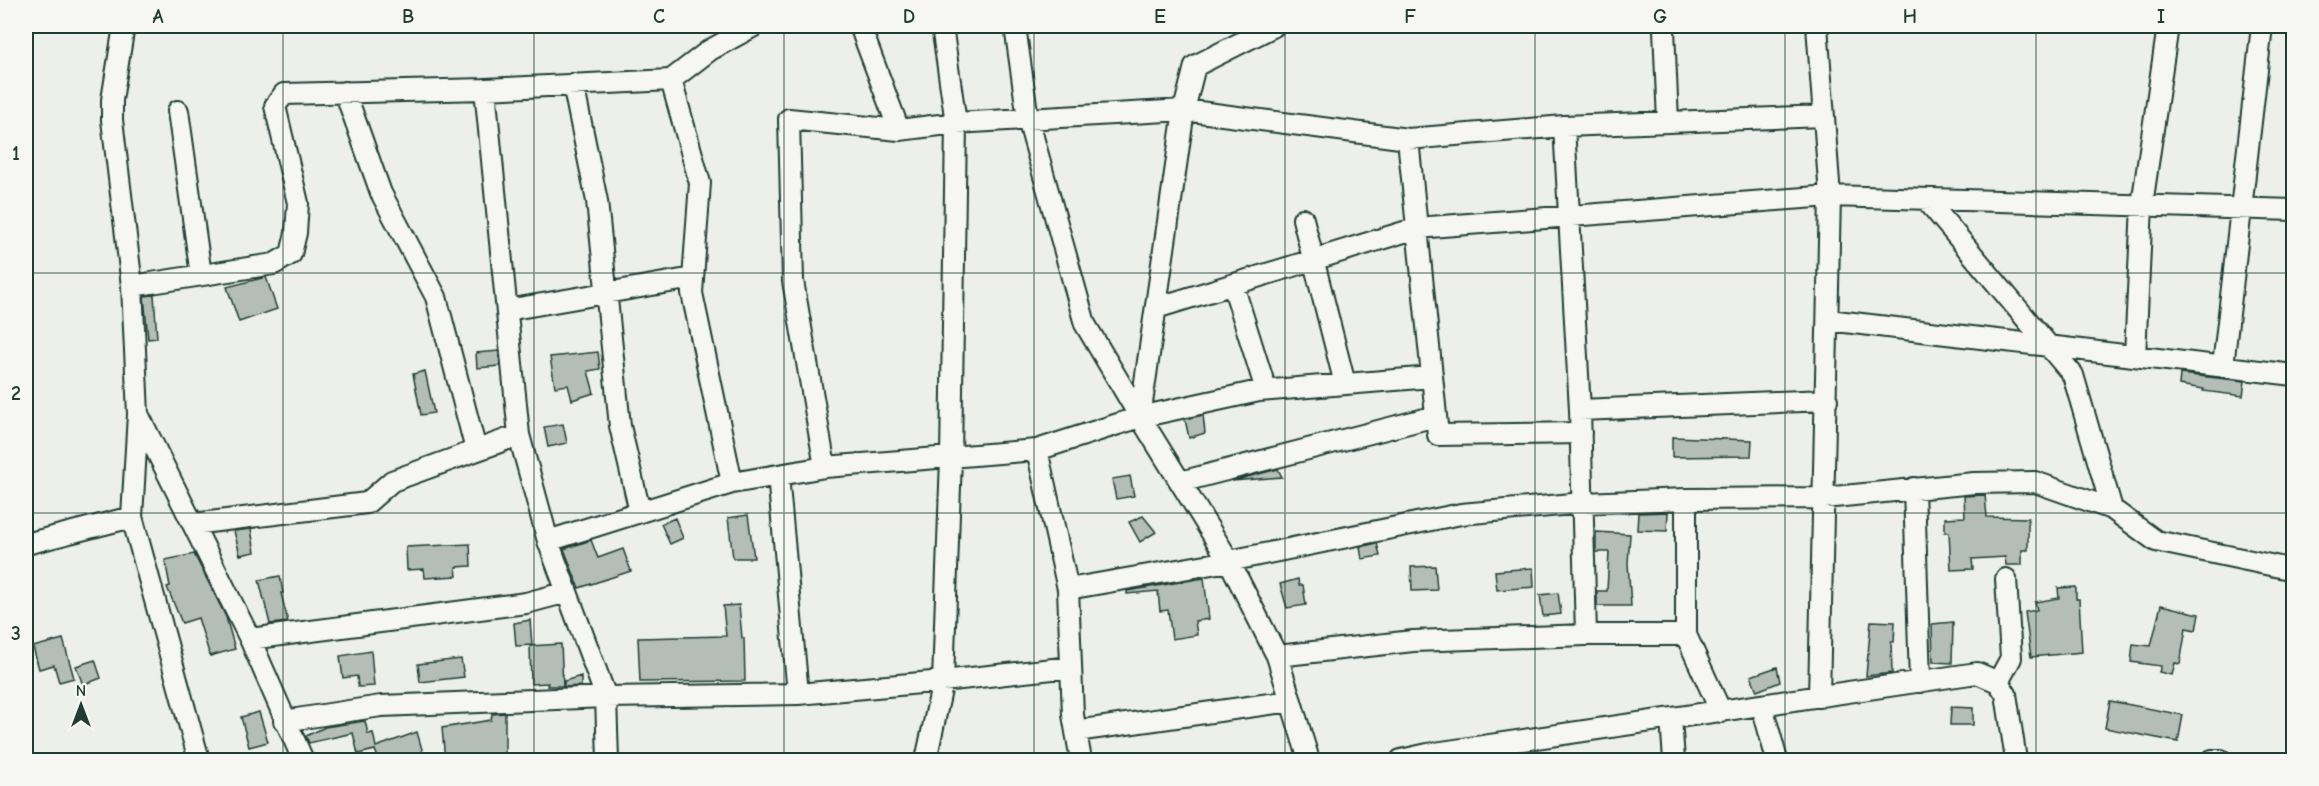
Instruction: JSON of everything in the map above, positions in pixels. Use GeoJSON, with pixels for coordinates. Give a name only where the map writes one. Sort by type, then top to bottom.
{"type":"FeatureCollection","features":[{"type":"Feature","properties":{"kind":"street"},"geometry":{"type":"LineString","coordinates":[[124,26],[112,100],[112,120],[132,286],[138,414],[132,517],[199,760]]}},
{"type":"Feature","properties":{"kind":"street"},"geometry":{"type":"LineString","coordinates":[[132,286],[274,264],[291,254],[296,233],[298,203],[275,106],[284,94],[671,80],[710,51],[754,26]]}},
{"type":"Feature","properties":{"kind":"street"},"geometry":{"type":"LineString","coordinates":[[860,26],[899,130]]}},
{"type":"Feature","properties":{"kind":"street"},"geometry":{"type":"LineString","coordinates":[[926,760],[944,681],[951,458],[956,123],[942,26]]}},
{"type":"Feature","properties":{"kind":"street"},"geometry":{"type":"LineString","coordinates":[[1015,26],[1028,119],[1085,324],[1228,561],[1277,656],[1309,760]]}},
{"type":"Feature","properties":{"kind":"street"},"geometry":{"type":"LineString","coordinates":[[1140,417],[1184,110],[1195,66],[1274,26]]}},
{"type":"Feature","properties":{"kind":"street"},"geometry":{"type":"LineString","coordinates":[[1817,26],[1830,196],[1819,697]]}},
{"type":"Feature","properties":{"kind":"street"},"geometry":{"type":"LineString","coordinates":[[2135,356],[2142,206],[2168,26]]}},
{"type":"Feature","properties":{"kind":"street"},"geometry":{"type":"LineString","coordinates":[[2223,366],[2262,26]]}},
{"type":"Feature","properties":{"kind":"street"},"geometry":{"type":"LineString","coordinates":[[1664,29],[1668,122]]}},
{"type":"Feature","properties":{"kind":"street"},"geometry":{"type":"LineString","coordinates":[[671,80],[700,183],[693,293],[732,483]]}},
{"type":"Feature","properties":{"kind":"street"},"geometry":{"type":"LineString","coordinates":[[573,84],[597,201],[620,426],[640,512]]}},
{"type":"Feature","properties":{"kind":"street"},"geometry":{"type":"LineString","coordinates":[[485,88],[519,435],[548,541],[606,697],[608,760]]}},
{"type":"Feature","properties":{"kind":"street"},"geometry":{"type":"LineString","coordinates":[[345,92],[381,193],[436,297],[476,450]]}},
{"type":"Feature","properties":{"kind":"street"},"geometry":{"type":"LineString","coordinates":[[825,467],[794,281],[789,119],[899,130],[956,123],[1184,110],[1408,139],[1564,126],[1824,116]]}},
{"type":"Feature","properties":{"kind":"street"},"geometry":{"type":"LineString","coordinates":[[178,111],[201,275]]}},
{"type":"Feature","properties":{"kind":"street"},"geometry":{"type":"LineString","coordinates":[[1564,126],[1581,410],[1586,635]]}},
{"type":"Feature","properties":{"kind":"street"},"geometry":{"type":"LineString","coordinates":[[1408,139],[1438,435],[1581,433]]}},
{"type":"Feature","properties":{"kind":"street"},"geometry":{"type":"LineString","coordinates":[[1156,308],[1417,228],[1830,196],[2294,210]]}},
{"type":"Feature","properties":{"kind":"street"},"geometry":{"type":"LineString","coordinates":[[1926,199],[2073,375],[2112,509]]}},
{"type":"Feature","properties":{"kind":"street"},"geometry":{"type":"LineString","coordinates":[[1303,219],[1345,384]]}},
{"type":"Feature","properties":{"kind":"street"},"geometry":{"type":"LineString","coordinates":[[507,310],[693,278]]}},
{"type":"Feature","properties":{"kind":"street"},"geometry":{"type":"LineString","coordinates":[[1233,285],[1266,390]]}},
{"type":"Feature","properties":{"kind":"street"},"geometry":{"type":"LineString","coordinates":[[1828,320],[2294,375]]}},
{"type":"Feature","properties":{"kind":"street"},"geometry":{"type":"LineString","coordinates":[[548,541],[732,483],[825,467],[1036,450],[1140,417],[1266,390],[1432,377]]}},
{"type":"Feature","properties":{"kind":"street"},"geometry":{"type":"LineString","coordinates":[[1581,410],[1827,400]]}},
{"type":"Feature","properties":{"kind":"street"},"geometry":{"type":"LineString","coordinates":[[138,414],[250,639],[299,759]]}},
{"type":"Feature","properties":{"kind":"street"},"geometry":{"type":"LineString","coordinates":[[1180,482],[1436,416]]}},
{"type":"Feature","properties":{"kind":"street"},"geometry":{"type":"LineString","coordinates":[[194,524],[367,503],[392,481],[519,435]]}},
{"type":"Feature","properties":{"kind":"street"},"geometry":{"type":"LineString","coordinates":[[1036,450],[1068,589],[1073,715],[1081,760]]}},
{"type":"Feature","properties":{"kind":"street"},"geometry":{"type":"LineString","coordinates":[[778,475],[798,694]]}},
{"type":"Feature","properties":{"kind":"street"},"geometry":{"type":"LineString","coordinates":[[1068,589],[1228,561],[1461,514],[1583,503],[1686,498],[1824,498],[1974,483],[2035,482],[2112,509],[2156,541],[2294,570]]}},
{"type":"Feature","properties":{"kind":"street"},"geometry":{"type":"LineString","coordinates":[[1914,488],[1920,682]]}},
{"type":"Feature","properties":{"kind":"street"},"geometry":{"type":"LineString","coordinates":[[1686,498],[1686,635],[1720,712]]}},
{"type":"Feature","properties":{"kind":"street"},"geometry":{"type":"LineString","coordinates":[[26,544],[132,517]]}},
{"type":"Feature","properties":{"kind":"street"},"geometry":{"type":"LineString","coordinates":[[1998,682],[2011,658],[2006,579]]}},
{"type":"Feature","properties":{"kind":"street"},"geometry":{"type":"LineString","coordinates":[[250,639],[526,603],[567,592]]}},
{"type":"Feature","properties":{"kind":"street"},"geometry":{"type":"LineString","coordinates":[[1277,656],[1413,641],[1586,635],[1686,635]]}},
{"type":"Feature","properties":{"kind":"street"},"geometry":{"type":"LineString","coordinates":[[284,721],[381,706],[606,697],[798,694],[1071,667]]}},
{"type":"Feature","properties":{"kind":"street"},"geometry":{"type":"LineString","coordinates":[[1401,760],[1428,754],[1977,674],[1998,682],[2006,694],[2016,760]]}},
{"type":"Feature","properties":{"kind":"street"},"geometry":{"type":"LineString","coordinates":[[1076,731],[1291,701]]}},
{"type":"Feature","properties":{"kind":"street"},"geometry":{"type":"LineString","coordinates":[[1762,706],[1777,760]]}},
{"type":"Feature","properties":{"kind":"street"},"geometry":{"type":"LineString","coordinates":[[1671,719],[1674,760]]}},
{"type":"Feature","properties":{"kind":"street"},"geometry":{"type":"LineString","coordinates":[[2213,760],[2221,760]]}},
{"type":"Feature","properties":{"kind":"building"},"geometry":{"type":"Polygon","coordinates":[[[266,277],[277,309],[239,322],[227,287],[266,277]]]}},
{"type":"Feature","properties":{"kind":"building"},"geometry":{"type":"Polygon","coordinates":[[[154,295],[157,338],[148,339],[144,296],[154,295]]]}},
{"type":"Feature","properties":{"kind":"building"},"geometry":{"type":"Polygon","coordinates":[[[499,351],[500,366],[477,368],[476,353],[499,351]]]}},
{"type":"Feature","properties":{"kind":"building"},"geometry":{"type":"Polygon","coordinates":[[[598,352],[600,369],[588,371],[594,393],[572,400],[568,385],[555,387],[550,357],[598,352]]]}},
{"type":"Feature","properties":{"kind":"building"},"geometry":{"type":"Polygon","coordinates":[[[425,371],[434,413],[421,415],[413,374],[425,371]]]}},
{"type":"Feature","properties":{"kind":"building"},"geometry":{"type":"Polygon","coordinates":[[[2180,374],[2245,381],[2243,396],[2203,391],[2204,389],[2179,385],[2180,374]]]}},
{"type":"Feature","properties":{"kind":"building"},"geometry":{"type":"Polygon","coordinates":[[[1203,415],[1205,433],[1189,438],[1185,419],[1203,415]]]}},
{"type":"Feature","properties":{"kind":"building"},"geometry":{"type":"Polygon","coordinates":[[[563,424],[567,443],[548,447],[544,427],[563,424]]]}},
{"type":"Feature","properties":{"kind":"building"},"geometry":{"type":"Polygon","coordinates":[[[1672,437],[1752,440],[1751,456],[1672,457],[1672,437]]]}},
{"type":"Feature","properties":{"kind":"building"},"geometry":{"type":"Polygon","coordinates":[[[1278,469],[1282,477],[1232,481],[1278,469]]]}},
{"type":"Feature","properties":{"kind":"building"},"geometry":{"type":"Polygon","coordinates":[[[1130,476],[1134,496],[1116,499],[1112,479],[1130,476]]]}},
{"type":"Feature","properties":{"kind":"building"},"geometry":{"type":"Polygon","coordinates":[[[1985,495],[1987,517],[2028,518],[2028,550],[2022,550],[2022,565],[2006,565],[2005,557],[1972,559],[1973,569],[1951,570],[1949,532],[1945,532],[1945,518],[1965,517],[1964,496],[1985,495]]]}},
{"type":"Feature","properties":{"kind":"building"},"geometry":{"type":"Polygon","coordinates":[[[1668,512],[1667,531],[1637,530],[1638,513],[1668,512]]]}},
{"type":"Feature","properties":{"kind":"building"},"geometry":{"type":"Polygon","coordinates":[[[748,515],[754,558],[733,558],[728,518],[748,515]]]}},
{"type":"Feature","properties":{"kind":"building"},"geometry":{"type":"Polygon","coordinates":[[[1143,516],[1156,532],[1140,542],[1129,522],[1143,516]]]}},
{"type":"Feature","properties":{"kind":"building"},"geometry":{"type":"Polygon","coordinates":[[[675,518],[683,538],[670,544],[661,524],[675,518]]]}},
{"type":"Feature","properties":{"kind":"building"},"geometry":{"type":"Polygon","coordinates":[[[251,529],[255,552],[240,555],[234,531],[251,529]]]}},
{"type":"Feature","properties":{"kind":"building"},"geometry":{"type":"Polygon","coordinates":[[[1596,532],[1630,534],[1628,563],[1631,606],[1597,606],[1597,591],[1607,591],[1609,552],[1596,552],[1596,532]]]}},
{"type":"Feature","properties":{"kind":"building"},"geometry":{"type":"Polygon","coordinates":[[[591,540],[598,558],[623,549],[631,571],[579,588],[564,549],[591,540]]]}},
{"type":"Feature","properties":{"kind":"building"},"geometry":{"type":"Polygon","coordinates":[[[1377,543],[1380,556],[1362,559],[1360,547],[1377,543]]]}},
{"type":"Feature","properties":{"kind":"building"},"geometry":{"type":"Polygon","coordinates":[[[470,544],[471,566],[456,567],[457,576],[425,578],[424,569],[407,570],[406,547],[470,544]]]}},
{"type":"Feature","properties":{"kind":"building"},"geometry":{"type":"Polygon","coordinates":[[[194,554],[226,617],[235,649],[210,656],[198,618],[182,623],[167,587],[170,586],[165,560],[194,554]]]}},
{"type":"Feature","properties":{"kind":"building"},"geometry":{"type":"Polygon","coordinates":[[[1435,566],[1437,590],[1412,591],[1411,567],[1435,566]]]}},
{"type":"Feature","properties":{"kind":"building"},"geometry":{"type":"Polygon","coordinates":[[[1533,568],[1534,587],[1497,590],[1495,571],[1533,568]]]}},
{"type":"Feature","properties":{"kind":"building"},"geometry":{"type":"Polygon","coordinates":[[[280,576],[283,593],[281,593],[288,622],[270,624],[259,580],[280,576]]]}},
{"type":"Feature","properties":{"kind":"building"},"geometry":{"type":"Polygon","coordinates":[[[1204,578],[1209,619],[1195,621],[1197,635],[1172,639],[1168,610],[1160,611],[1158,591],[1127,594],[1127,591],[1204,578]]]}},
{"type":"Feature","properties":{"kind":"building"},"geometry":{"type":"Polygon","coordinates":[[[1298,579],[1299,585],[1303,585],[1306,605],[1287,608],[1280,584],[1298,579]]]}},
{"type":"Feature","properties":{"kind":"building"},"geometry":{"type":"Polygon","coordinates":[[[2076,587],[2076,599],[2079,599],[2082,652],[2031,657],[2025,612],[2037,610],[2035,602],[2059,598],[2058,588],[2076,587]]]}},
{"type":"Feature","properties":{"kind":"building"},"geometry":{"type":"Polygon","coordinates":[[[1558,593],[1561,614],[1543,616],[1540,595],[1558,593]]]}},
{"type":"Feature","properties":{"kind":"building"},"geometry":{"type":"Polygon","coordinates":[[[739,605],[742,638],[744,638],[745,681],[640,682],[638,638],[726,636],[723,606],[739,605]]]}},
{"type":"Feature","properties":{"kind":"building"},"geometry":{"type":"Polygon","coordinates":[[[2161,605],[2199,614],[2196,630],[2186,628],[2180,664],[2175,663],[2172,675],[2159,672],[2161,666],[2131,662],[2133,644],[2151,646],[2161,605]]]}},
{"type":"Feature","properties":{"kind":"building"},"geometry":{"type":"Polygon","coordinates":[[[530,620],[532,645],[516,646],[514,623],[530,620]]]}},
{"type":"Feature","properties":{"kind":"building"},"geometry":{"type":"Polygon","coordinates":[[[1871,621],[1895,622],[1894,642],[1891,642],[1892,673],[1866,676],[1871,621]]]}},
{"type":"Feature","properties":{"kind":"building"},"geometry":{"type":"Polygon","coordinates":[[[1953,622],[1952,663],[1933,662],[1932,624],[1953,622]]]}},
{"type":"Feature","properties":{"kind":"building"},"geometry":{"type":"Polygon","coordinates":[[[63,639],[74,678],[59,682],[54,665],[39,669],[33,647],[63,639]]]}},
{"type":"Feature","properties":{"kind":"building"},"geometry":{"type":"Polygon","coordinates":[[[561,644],[563,686],[547,686],[548,683],[531,684],[530,646],[561,644]]]}},
{"type":"Feature","properties":{"kind":"building"},"geometry":{"type":"Polygon","coordinates":[[[371,651],[374,686],[358,687],[357,676],[343,678],[340,656],[371,651]]]}},
{"type":"Feature","properties":{"kind":"building"},"geometry":{"type":"Polygon","coordinates":[[[461,659],[464,677],[420,682],[418,664],[461,659]]]}},
{"type":"Feature","properties":{"kind":"building"},"geometry":{"type":"Polygon","coordinates":[[[95,660],[101,678],[83,685],[76,666],[95,660]]]}},
{"type":"Feature","properties":{"kind":"building"},"geometry":{"type":"Polygon","coordinates":[[[1777,667],[1780,682],[1757,691],[1751,676],[1777,667]]]}},
{"type":"Feature","properties":{"kind":"building"},"geometry":{"type":"Polygon","coordinates":[[[581,676],[581,686],[564,687],[564,681],[581,676]]]}},
{"type":"Feature","properties":{"kind":"building"},"geometry":{"type":"Polygon","coordinates":[[[2110,701],[2183,715],[2178,742],[2105,728],[2110,701]]]}},
{"type":"Feature","properties":{"kind":"building"},"geometry":{"type":"Polygon","coordinates":[[[1951,707],[1973,708],[1973,725],[1950,725],[1951,707]]]}},
{"type":"Feature","properties":{"kind":"building"},"geometry":{"type":"Polygon","coordinates":[[[259,712],[268,742],[249,747],[241,717],[259,712]]]}},
{"type":"Feature","properties":{"kind":"building"},"geometry":{"type":"Polygon","coordinates":[[[505,713],[505,754],[445,760],[442,728],[491,720],[492,714],[505,713]]]}},
{"type":"Feature","properties":{"kind":"building"},"geometry":{"type":"Polygon","coordinates":[[[365,721],[368,734],[373,733],[376,747],[417,732],[425,760],[379,760],[375,750],[358,754],[353,733],[309,743],[306,736],[325,727],[365,721]]]}}]}
